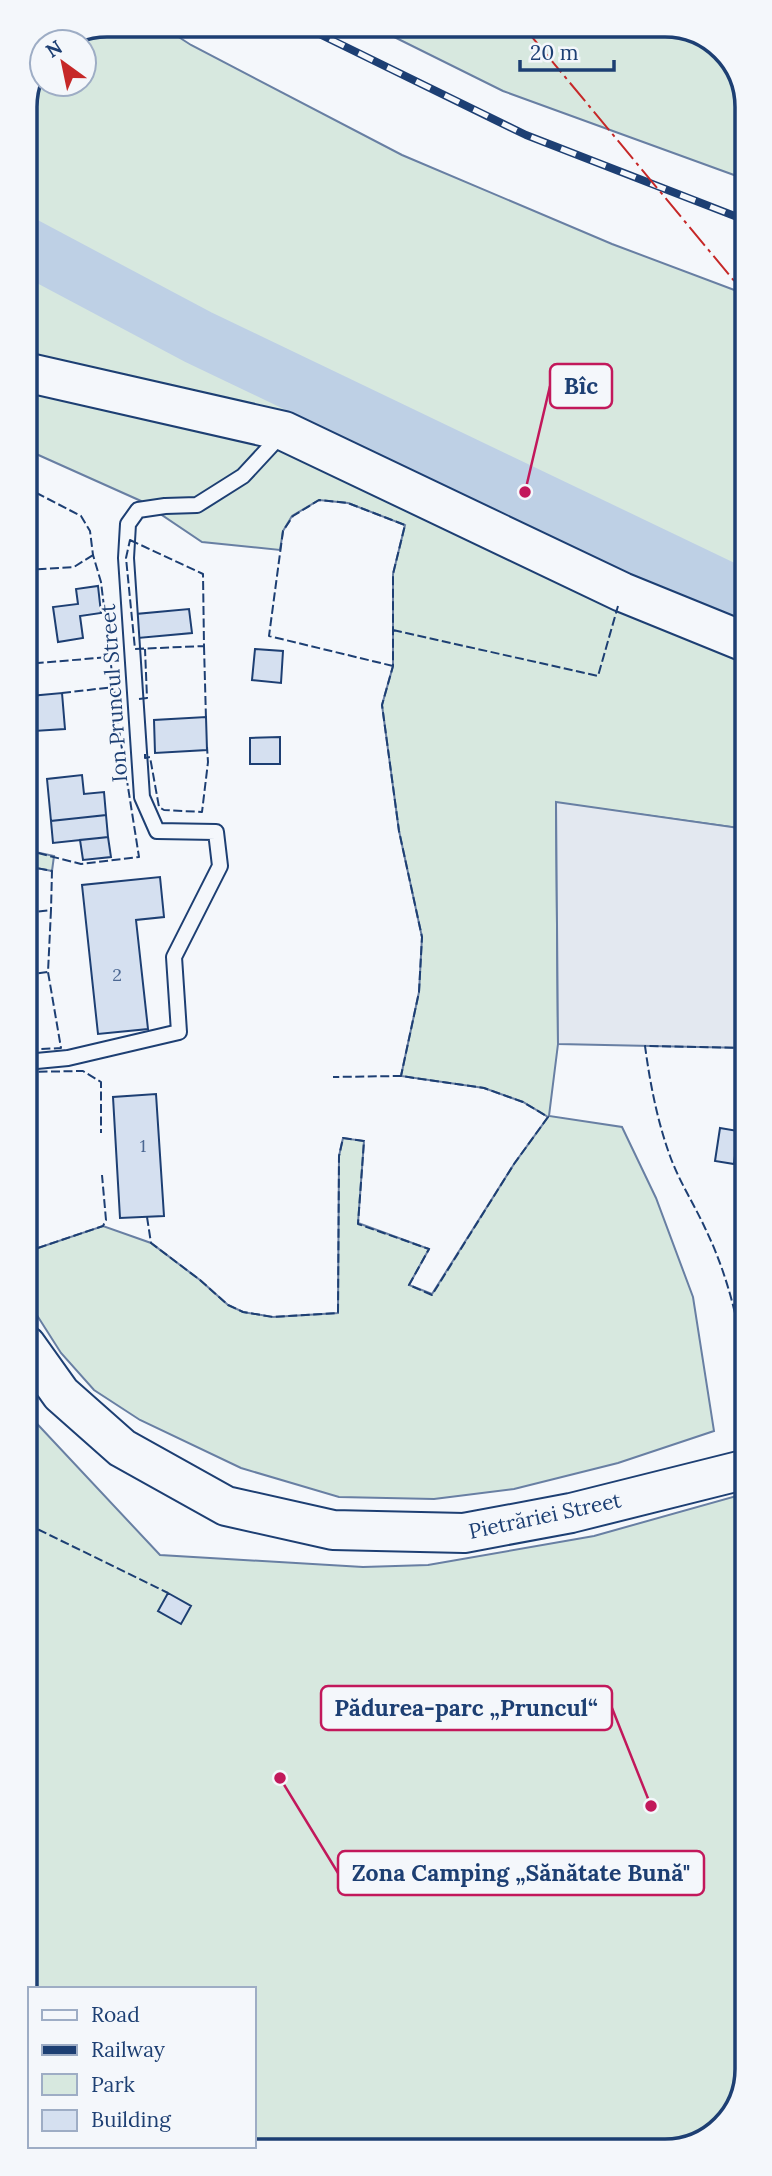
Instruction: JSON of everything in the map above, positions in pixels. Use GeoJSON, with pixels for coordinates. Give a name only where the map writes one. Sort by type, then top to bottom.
{"type":"FeatureCollection","features":[{"type":"Feature","properties":{"kind":"main road"},"geometry":{"type":"LineString","coordinates":[[37,375],[284,431],[622,592],[735,638]]}},
{"type":"Feature","properties":{"kind":"main road","name":"Pietrăriei Street"},"geometry":{"type":"LineString","coordinates":[[37,1360],[61,1394],[122,1448],[226,1506],[333,1530],[464,1534],[571,1513],[735,1472]]}},
{"type":"Feature","properties":{"kind":"lane","name":"Ion Pruncul Street"},"geometry":{"type":"LineString","coordinates":[[37,1061],[68,1058],[179,1032],[174,957],[220,866],[216,832],[158,831],[142,797],[126,558],[128,524],[138,510],[197,505],[243,476],[284,431]]}},
{"type":"Feature","properties":{"kind":"green space"},"geometry":{"type":"Polygon","coordinates":[[[179,37],[402,155],[612,244],[735,290],[735,827],[556,803],[558,1044],[549,1116],[622,1127],[656,1198],[693,1297],[714,1431],[618,1463],[514,1489],[434,1499],[339,1497],[241,1468],[140,1420],[94,1390],[61,1353],[37,1315],[37,1248],[103,1226],[151,1243],[228,1305],[243,1312],[273,1317],[338,1313],[339,1156],[343,1138],[364,1141],[358,1223],[429,1249],[409,1285],[432,1294],[514,1164],[548,1117],[523,1102],[484,1088],[401,1076],[419,992],[422,937],[399,831],[382,705],[393,666],[393,574],[405,525],[348,503],[319,500],[292,516],[283,531],[280,550],[202,542],[141,501],[37,454],[38,98],[98,98],[98,38],[179,37]]]}},
{"type":"Feature","properties":{"kind":"green space"},"geometry":{"type":"Polygon","coordinates":[[[394,37],[670,37],[692,42],[715,57],[733,89],[735,175],[503,91],[394,37]]]}},
{"type":"Feature","properties":{"kind":"green space"},"geometry":{"type":"Polygon","coordinates":[[[37,852],[54,856],[52,871],[37,868],[37,852]]]}},
{"type":"Feature","properties":{"kind":"green space"},"geometry":{"type":"Polygon","coordinates":[[[37,1424],[160,1555],[363,1567],[428,1565],[594,1536],[735,1496],[735,2069],[732,2092],[715,2119],[692,2134],[675,2139],[256,2139],[256,1987],[37,1987],[37,1424]]]}},
{"type":"Feature","properties":{"kind":"shaded area"},"geometry":{"type":"Polygon","coordinates":[[[556,802],[735,827],[735,1048],[558,1044],[556,802]]]}},
{"type":"Feature","properties":{"kind":"building"},"geometry":{"type":"Polygon","coordinates":[[[98,586],[101,613],[80,616],[83,638],[58,642],[53,607],[78,604],[76,589],[98,586]]]}},
{"type":"Feature","properties":{"kind":"building"},"geometry":{"type":"Polygon","coordinates":[[[189,609],[192,633],[138,638],[136,614],[189,609]]]}},
{"type":"Feature","properties":{"kind":"building"},"geometry":{"type":"Polygon","coordinates":[[[255,649],[283,651],[281,683],[252,680],[255,649]]]}},
{"type":"Feature","properties":{"kind":"building"},"geometry":{"type":"Polygon","coordinates":[[[62,693],[65,729],[37,731],[37,695],[62,693]]]}},
{"type":"Feature","properties":{"kind":"building"},"geometry":{"type":"Polygon","coordinates":[[[206,717],[207,750],[155,753],[154,720],[206,717]]]}},
{"type":"Feature","properties":{"kind":"building"},"geometry":{"type":"Polygon","coordinates":[[[280,737],[280,764],[250,764],[250,738],[280,737]]]}},
{"type":"Feature","properties":{"kind":"building"},"geometry":{"type":"Polygon","coordinates":[[[82,775],[84,794],[104,792],[106,815],[51,821],[47,779],[82,775]]]}},
{"type":"Feature","properties":{"kind":"building"},"geometry":{"type":"Polygon","coordinates":[[[106,815],[108,837],[53,843],[51,821],[106,815]]]}},
{"type":"Feature","properties":{"kind":"building"},"geometry":{"type":"Polygon","coordinates":[[[108,837],[111,857],[83,860],[80,840],[108,837]]]}},
{"type":"Feature","properties":{"kind":"building"},"geometry":{"type":"Polygon","coordinates":[[[160,877],[164,917],[136,920],[148,1029],[98,1034],[82,885],[160,877]]]}},
{"type":"Feature","properties":{"kind":"building"},"geometry":{"type":"Polygon","coordinates":[[[156,1094],[164,1216],[120,1218],[113,1097],[156,1094]]]}},
{"type":"Feature","properties":{"kind":"building"},"geometry":{"type":"Polygon","coordinates":[[[720,1128],[735,1130],[734,1164],[715,1161],[720,1128]]]}},
{"type":"Feature","properties":{"kind":"building"},"geometry":{"type":"Polygon","coordinates":[[[168,1593],[191,1606],[181,1624],[158,1611],[168,1593]]]}},
{"type":"Feature","properties":{"kind":"waterway"},"geometry":{"type":"LineString","coordinates":[[37,251],[198,337],[735,594]]}},
{"type":"Feature","properties":{"kind":"railway"},"geometry":{"type":"LineString","coordinates":[[326,37],[526,135],[735,216]]}},
{"type":"Feature","properties":{"kind":"fence"},"geometry":{"type":"LineString","coordinates":[[37,493],[81,516],[90,531],[93,555],[101,582],[110,657],[37,663]]}},
{"type":"Feature","properties":{"kind":"fence"},"geometry":{"type":"LineString","coordinates":[[393,666],[269,636],[283,531],[293,516],[319,500],[348,503],[405,525],[393,574],[393,666],[382,705],[399,831],[422,937],[419,992],[401,1076]]}},
{"type":"Feature","properties":{"kind":"fence"},"geometry":{"type":"LineString","coordinates":[[130,540],[203,574],[204,646],[135,649],[126,558],[130,540]]}},
{"type":"Feature","properties":{"kind":"fence"},"geometry":{"type":"LineString","coordinates":[[37,569],[74,567],[93,555]]}},
{"type":"Feature","properties":{"kind":"fence"},"geometry":{"type":"LineString","coordinates":[[393,630],[598,676],[618,606]]}},
{"type":"Feature","properties":{"kind":"fence"},"geometry":{"type":"LineString","coordinates":[[204,646],[206,719]]}},
{"type":"Feature","properties":{"kind":"fence"},"geometry":{"type":"LineString","coordinates":[[139,699],[147,698],[145,649]]}},
{"type":"Feature","properties":{"kind":"fence"},"geometry":{"type":"LineString","coordinates":[[37,853],[81,864],[139,857],[110,657]]}},
{"type":"Feature","properties":{"kind":"fence"},"geometry":{"type":"LineString","coordinates":[[62,693],[114,687]]}},
{"type":"Feature","properties":{"kind":"fence"},"geometry":{"type":"LineString","coordinates":[[145,754],[145,758],[150,757],[159,807],[164,810],[202,812],[208,762],[207,747]]}},
{"type":"Feature","properties":{"kind":"fence"},"geometry":{"type":"LineString","coordinates":[[37,868],[52,871],[51,910]]}},
{"type":"Feature","properties":{"kind":"fence"},"geometry":{"type":"LineString","coordinates":[[37,912],[51,910],[48,972],[61,1048],[37,1049]]}},
{"type":"Feature","properties":{"kind":"fence"},"geometry":{"type":"LineString","coordinates":[[37,974],[48,972]]}},
{"type":"Feature","properties":{"kind":"fence"},"geometry":{"type":"LineString","coordinates":[[735,1048],[645,1046],[654,1101],[665,1142],[720,1262],[735,1312]]}},
{"type":"Feature","properties":{"kind":"fence"},"geometry":{"type":"LineString","coordinates":[[37,1072],[83,1071],[101,1082],[101,1133]]}},
{"type":"Feature","properties":{"kind":"fence"},"geometry":{"type":"LineString","coordinates":[[147,1217],[151,1243],[228,1305],[243,1312],[273,1317],[338,1313],[339,1156],[343,1138],[364,1141],[358,1224],[429,1249],[409,1285],[432,1295],[514,1164],[548,1117],[523,1102],[484,1088],[401,1076],[333,1077]]}},
{"type":"Feature","properties":{"kind":"fence"},"geometry":{"type":"LineString","coordinates":[[37,1248],[103,1226],[106,1220],[102,1175]]}},
{"type":"Feature","properties":{"kind":"fence"},"geometry":{"type":"LineString","coordinates":[[37,1529],[168,1593]]}},
{"type":"Feature","properties":{"kind":"power"},"geometry":{"type":"LineString","coordinates":[[532,37],[735,282]]}},
{"type":"Feature","properties":{"kind":"place","name":"Bîc"},"geometry":{"type":"Point","coordinates":[525,492]}},
{"type":"Feature","properties":{"kind":"place","name":"Zona Camping „Sănătate Bună\""},"geometry":{"type":"Point","coordinates":[280,1778]}},
{"type":"Feature","properties":{"kind":"place","name":"Pădurea-parc „Pruncul“"},"geometry":{"type":"Point","coordinates":[651,1806]}}]}
